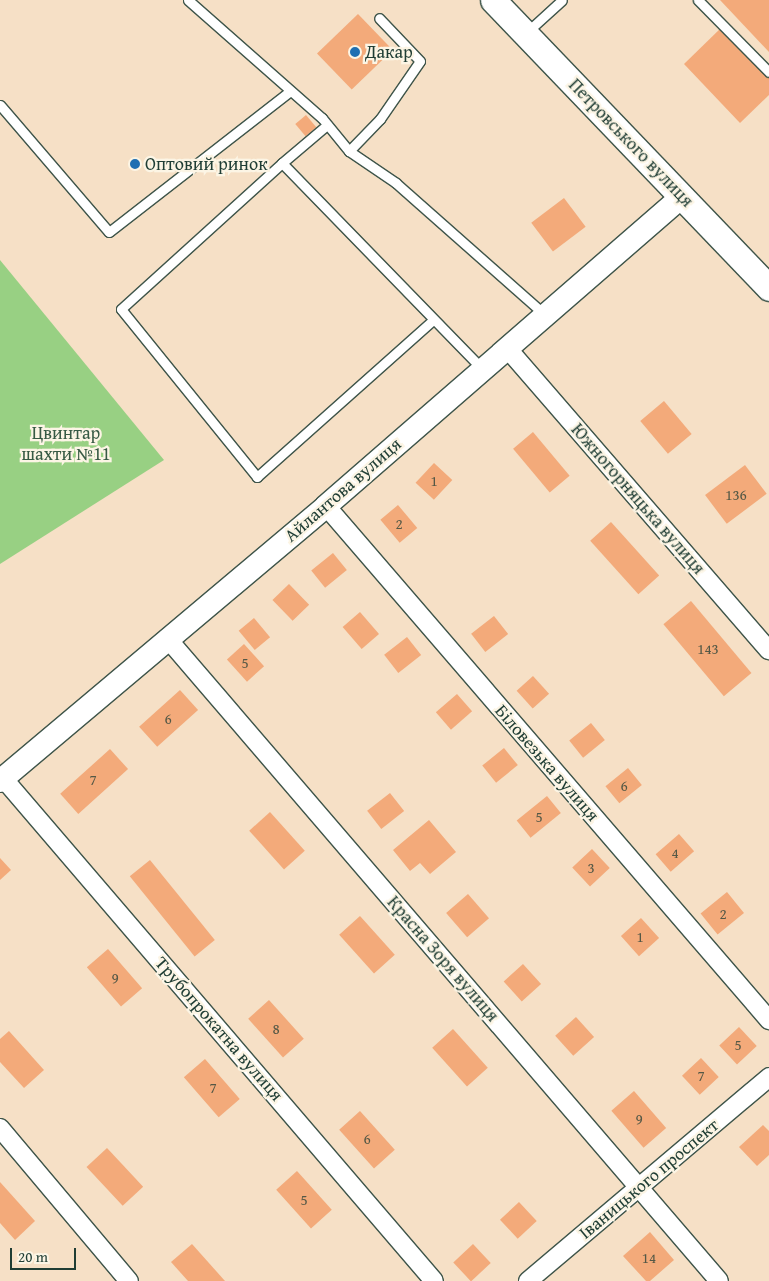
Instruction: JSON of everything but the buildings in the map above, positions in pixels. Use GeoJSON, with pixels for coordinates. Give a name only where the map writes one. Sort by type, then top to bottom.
{"type":"FeatureCollection","features":[{"type":"Feature","properties":{"kind":"main road","name":"Петровського вулиця"},"geometry":{"type":"LineString","coordinates":[[493,0],[769,288]]}},
{"type":"Feature","properties":{"kind":"street","name":"Айлантова вулиця"},"geometry":{"type":"LineString","coordinates":[[2,779],[167,638],[326,506],[682,196]]}},
{"type":"Feature","properties":{"kind":"street","name":"Южногорняцька вулиця"},"geometry":{"type":"LineString","coordinates":[[507,348],[769,650]]}},
{"type":"Feature","properties":{"kind":"street","name":"Біловезька вулиця"},"geometry":{"type":"LineString","coordinates":[[326,506],[769,1020]]}},
{"type":"Feature","properties":{"kind":"street","name":"Красна Зоря вулиця"},"geometry":{"type":"LineString","coordinates":[[167,638],[719,1281]]}},
{"type":"Feature","properties":{"kind":"street","name":"Трубопрокатна вулиця"},"geometry":{"type":"LineString","coordinates":[[2,779],[434,1281]]}},
{"type":"Feature","properties":{"kind":"street","name":"Іваницького проспект"},"geometry":{"type":"LineString","coordinates":[[528,1281],[769,1077]]}},
{"type":"Feature","properties":{"kind":"street"},"geometry":{"type":"LineString","coordinates":[[0,1128],[129,1281]]}},
{"type":"Feature","properties":{"kind":"lane"},"geometry":{"type":"LineString","coordinates":[[188,0],[327,125],[349,151],[396,183],[546,315]]}},
{"type":"Feature","properties":{"kind":"lane"},"geometry":{"type":"LineString","coordinates":[[525,34],[562,0]]}},
{"type":"Feature","properties":{"kind":"lane"},"geometry":{"type":"LineString","coordinates":[[698,0],[769,72]]}},
{"type":"Feature","properties":{"kind":"lane"},"geometry":{"type":"LineString","coordinates":[[349,151],[380,119],[420,61],[378,18]]}},
{"type":"Feature","properties":{"kind":"lane"},"geometry":{"type":"LineString","coordinates":[[0,104],[110,232],[290,91]]}},
{"type":"Feature","properties":{"kind":"lane"},"geometry":{"type":"LineString","coordinates":[[327,125],[282,163],[121,309],[257,476],[433,320]]}},
{"type":"Feature","properties":{"kind":"lane"},"geometry":{"type":"LineString","coordinates":[[282,163],[483,370]]}},
{"type":"Feature","properties":{"kind":"green space","name":"Цвинтар шахти №11"},"geometry":{"type":"Polygon","coordinates":[[[0,260],[164,460],[0,564],[0,260]]]}},
{"type":"Feature","properties":{"kind":"place","name":"Дакар"},"geometry":{"type":"Point","coordinates":[355,52]}},
{"type":"Feature","properties":{"kind":"place","name":"Оптовий ринок"},"geometry":{"type":"Point","coordinates":[135,164]}}]}
